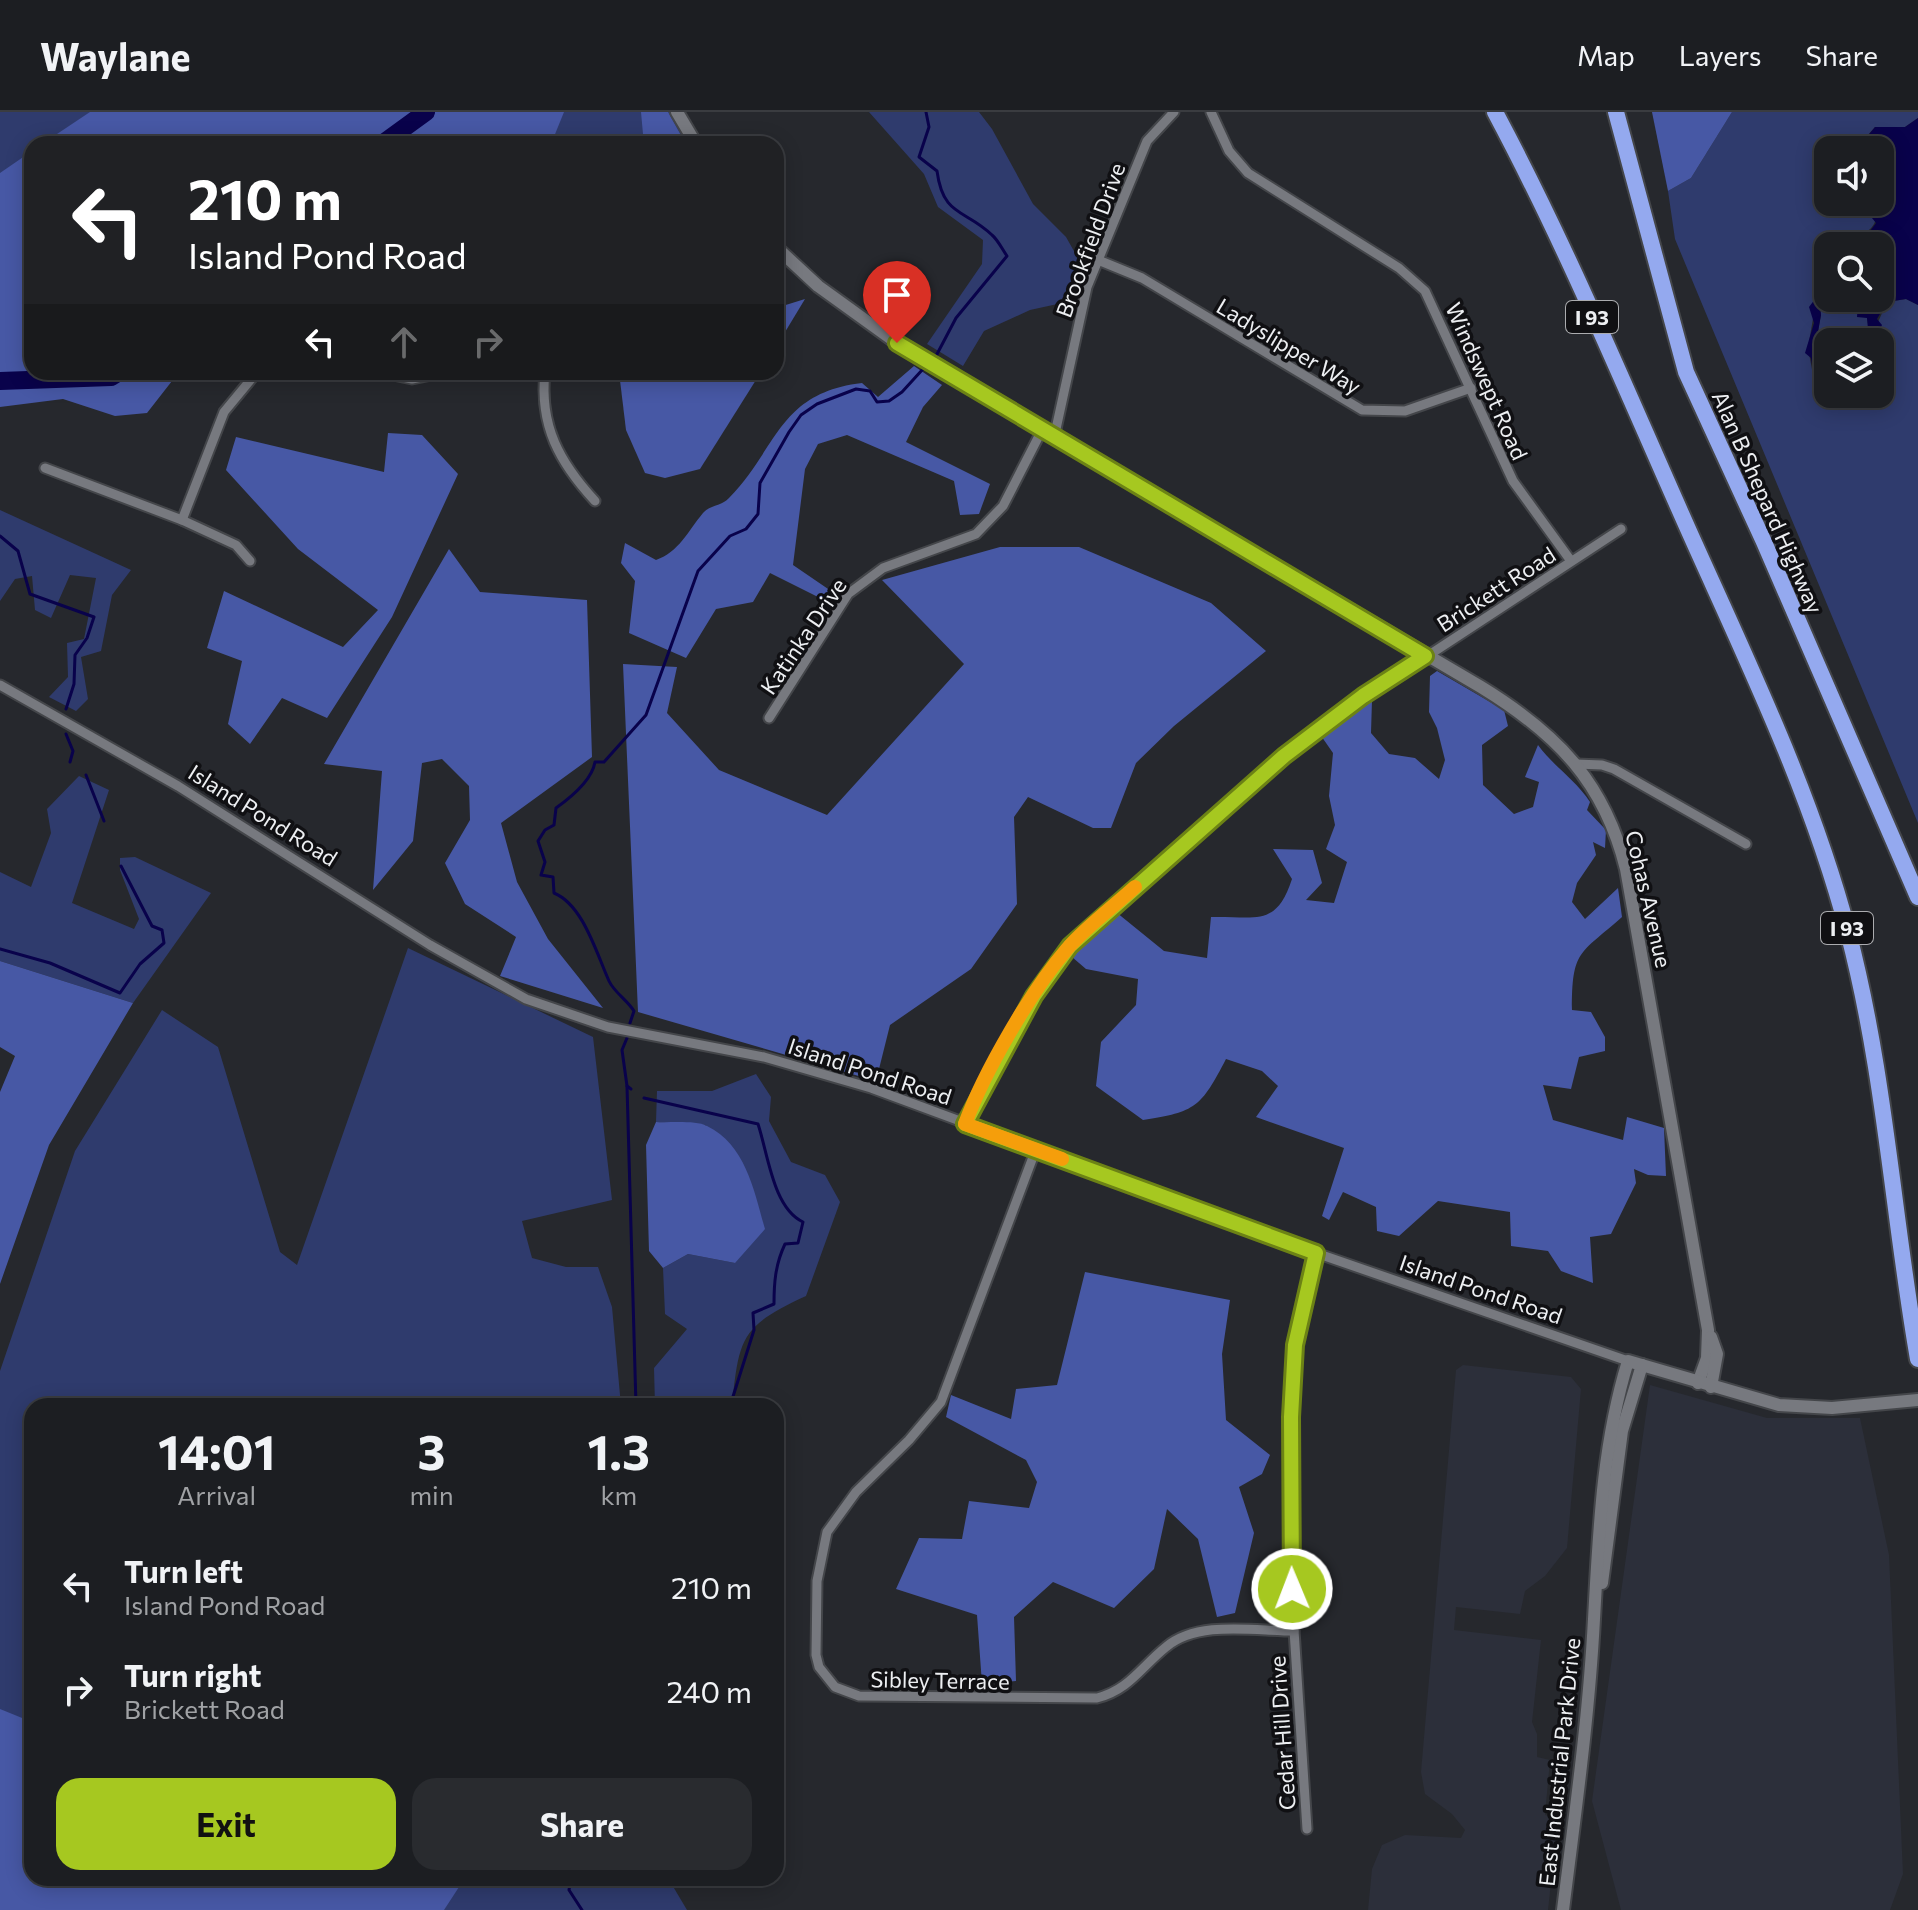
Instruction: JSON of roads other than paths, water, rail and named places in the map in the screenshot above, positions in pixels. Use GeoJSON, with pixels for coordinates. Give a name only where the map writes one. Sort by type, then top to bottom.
{"type":"FeatureCollection","features":[{"type":"Feature","properties":{"kind":"highway","name":"I 93"},"geometry":{"type":"LineString","coordinates":[[1495,112],[1561,246],[1758,685],[1825,857],[1847,931],[1871,1037],[1918,1359]]}},
{"type":"Feature","properties":{"kind":"highway","name":"Alan B Shepard Highway"},"geometry":{"type":"LineString","coordinates":[[1616,112],[1686,372],[1764,542],[1918,897]]}},
{"type":"Feature","properties":{"kind":"street"},"geometry":{"type":"LineString","coordinates":[[677,112],[691,136]]}},
{"type":"Feature","properties":{"kind":"street","name":"Brookfield Drive"},"geometry":{"type":"LineString","coordinates":[[1048,434],[1079,313],[1098,260],[1147,141],[1174,112]]}},
{"type":"Feature","properties":{"kind":"street","name":"Windswept Road"},"geometry":{"type":"LineString","coordinates":[[1211,112],[1229,151],[1248,173],[1399,268],[1425,291],[1513,481],[1571,561]]}},
{"type":"Feature","properties":{"kind":"street","name":"Cohas Avenue"},"geometry":{"type":"LineString","coordinates":[[784,254],[818,286],[879,331],[1048,434],[1511,705],[1555,739],[1576,764],[1611,822],[1626,869],[1708,1330],[1705,1385]]}},
{"type":"Feature","properties":{"kind":"street","name":"Ladyslipper Way"},"geometry":{"type":"LineString","coordinates":[[1098,260],[1142,278],[1362,410],[1405,411],[1471,388]]}},
{"type":"Feature","properties":{"kind":"street"},"geometry":{"type":"LineString","coordinates":[[182,520],[224,412],[250,380]]}},
{"type":"Feature","properties":{"kind":"street"},"geometry":{"type":"LineString","coordinates":[[544,380],[543,393],[554,447],[568,471],[595,501]]}},
{"type":"Feature","properties":{"kind":"street","name":"Katinka Drive"},"geometry":{"type":"LineString","coordinates":[[769,718],[848,594],[883,568],[976,534],[1003,506],[1048,434]]}},
{"type":"Feature","properties":{"kind":"street"},"geometry":{"type":"LineString","coordinates":[[45,468],[182,520],[236,545],[250,561]]}},
{"type":"Feature","properties":{"kind":"street","name":"Brickett Road"},"geometry":{"type":"LineString","coordinates":[[965,1124],[1034,996],[1070,946],[1284,756],[1363,696],[1621,529]]}},
{"type":"Feature","properties":{"kind":"street","name":"Island Pond Road"},"geometry":{"type":"LineString","coordinates":[[0,685],[178,786],[430,945],[526,999],[608,1027],[812,1069],[1316,1253],[1628,1361],[1753,1400],[1805,1408],[1918,1400]]}},
{"type":"Feature","properties":{"kind":"street"},"geometry":{"type":"LineString","coordinates":[[1576,764],[1602,765],[1614,769],[1746,844]]}},
{"type":"Feature","properties":{"kind":"street","name":"Sibley Terrace"},"geometry":{"type":"LineString","coordinates":[[1036,1149],[941,1402],[909,1440],[856,1492],[827,1532],[819,1556],[817,1581],[816,1655],[819,1667],[835,1687],[872,1698],[1097,1698],[1120,1690],[1166,1647],[1187,1635],[1211,1631],[1294,1631]]}},
{"type":"Feature","properties":{"kind":"street","name":"Cedar Hill Drive"},"geometry":{"type":"LineString","coordinates":[[1307,1829],[1294,1631],[1291,1417],[1295,1345],[1316,1253]]}},
{"type":"Feature","properties":{"kind":"street","name":"East Industrial Park Drive"},"geometry":{"type":"LineString","coordinates":[[1595,1617],[1603,1475],[1628,1361]]}},
{"type":"Feature","properties":{"kind":"street","name":"East Industrial Park Drive"},"geometry":{"type":"LineString","coordinates":[[1563,1910],[1595,1617],[1622,1431],[1642,1365]]}},
{"type":"Feature","properties":{"kind":"waterway"},"geometry":{"type":"LineString","coordinates":[[393,136],[426,112]]}},
{"type":"Feature","properties":{"kind":"waterway"},"geometry":{"type":"LineString","coordinates":[[926,112],[929,127],[919,157],[937,171],[944,197],[950,205],[992,235],[1007,256],[956,318],[936,356]]}},
{"type":"Feature","properties":{"kind":"waterway"},"geometry":{"type":"LineString","coordinates":[[630,1023],[634,1011],[611,985],[581,918],[554,893],[553,877],[541,875],[545,862],[538,841],[545,830],[554,825],[556,808],[585,782],[595,762],[604,762],[646,715],[698,571],[730,536],[746,529],[758,514],[760,483],[801,415],[817,404],[856,389],[870,391],[877,402],[889,401],[923,369]]}},
{"type":"Feature","properties":{"kind":"waterway"},"geometry":{"type":"LineString","coordinates":[[0,381],[28,380]]}},
{"type":"Feature","properties":{"kind":"waterway"},"geometry":{"type":"LineString","coordinates":[[0,536],[18,551],[30,594],[94,617],[87,638],[75,655],[74,684],[66,709]]}},
{"type":"Feature","properties":{"kind":"waterway"},"geometry":{"type":"LineString","coordinates":[[66,734],[73,751],[70,762]]}},
{"type":"Feature","properties":{"kind":"waterway"},"geometry":{"type":"LineString","coordinates":[[86,775],[104,821]]}},
{"type":"Feature","properties":{"kind":"waterway"},"geometry":{"type":"LineString","coordinates":[[0,949],[50,963],[120,993],[140,964],[164,943],[162,930],[152,926],[121,866]]}},
{"type":"Feature","properties":{"kind":"waterway"},"geometry":{"type":"LineString","coordinates":[[627,1038],[622,1050],[627,1086],[631,1089]]}},
{"type":"Feature","properties":{"kind":"waterway"},"geometry":{"type":"LineString","coordinates":[[627,1086],[636,1398]]}},
{"type":"Feature","properties":{"kind":"waterway"},"geometry":{"type":"LineString","coordinates":[[644,1098],[758,1124],[778,1193],[793,1215],[803,1222],[798,1243],[785,1244],[782,1252],[776,1274],[774,1304],[753,1313],[754,1330],[733,1398]]}},
{"type":"Feature","properties":{"kind":"waterway"},"geometry":{"type":"LineString","coordinates":[[570,1886],[569,1890],[582,1910]]}}]}
